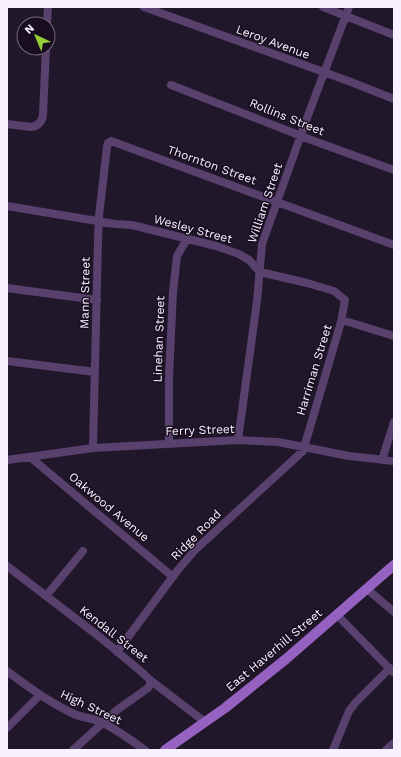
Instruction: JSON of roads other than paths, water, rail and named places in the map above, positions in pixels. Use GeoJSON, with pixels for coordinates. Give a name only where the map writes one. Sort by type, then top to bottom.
{"type":"FeatureCollection","features":[{"type":"Feature","properties":{"kind":"main road","name":"East Haverhill Street"},"geometry":{"type":"LineString","coordinates":[[165,750],[205,722],[286,659],[394,565]]}},
{"type":"Feature","properties":{"kind":"street","name":"Leroy Avenue"},"geometry":{"type":"LineString","coordinates":[[144,7],[394,99]]}},
{"type":"Feature","properties":{"kind":"street"},"geometry":{"type":"LineString","coordinates":[[323,7],[394,35]]}},
{"type":"Feature","properties":{"kind":"street","name":"William Street"},"geometry":{"type":"LineString","coordinates":[[238,440],[260,272],[262,244],[349,7]]}},
{"type":"Feature","properties":{"kind":"street"},"geometry":{"type":"LineString","coordinates":[[7,124],[31,127],[41,122],[43,115],[46,56]]}},
{"type":"Feature","properties":{"kind":"street","name":"Rollins Street"},"geometry":{"type":"LineString","coordinates":[[171,84],[301,136],[394,170]]}},
{"type":"Feature","properties":{"kind":"street","name":"Thornton Street"},"geometry":{"type":"LineString","coordinates":[[111,141],[394,245]]}},
{"type":"Feature","properties":{"kind":"street","name":"Mann Street"},"geometry":{"type":"LineString","coordinates":[[94,448],[99,221],[107,147],[108,143],[111,141]]}},
{"type":"Feature","properties":{"kind":"street","name":"Wesley Street"},"geometry":{"type":"LineString","coordinates":[[7,206],[115,224],[132,225],[216,246],[239,254],[249,260],[260,272]]}},
{"type":"Feature","properties":{"kind":"street","name":"Linehan Street"},"geometry":{"type":"LineString","coordinates":[[169,443],[169,378],[173,292],[177,256],[187,239]]}},
{"type":"Feature","properties":{"kind":"street","name":"Harriman Street"},"geometry":{"type":"LineString","coordinates":[[260,272],[334,291],[345,300],[342,320],[304,446]]}},
{"type":"Feature","properties":{"kind":"street"},"geometry":{"type":"LineString","coordinates":[[7,288],[97,300]]}},
{"type":"Feature","properties":{"kind":"street"},"geometry":{"type":"LineString","coordinates":[[342,320],[394,336]]}},
{"type":"Feature","properties":{"kind":"street"},"geometry":{"type":"LineString","coordinates":[[7,360],[96,372]]}},
{"type":"Feature","properties":{"kind":"street"},"geometry":{"type":"LineString","coordinates":[[382,460],[394,422]]}},
{"type":"Feature","properties":{"kind":"street","name":"Ferry Street"},"geometry":{"type":"LineString","coordinates":[[7,460],[94,448],[238,440],[278,442],[349,456],[394,461]]}},
{"type":"Feature","properties":{"kind":"street","name":"Ridge Road"},"geometry":{"type":"LineString","coordinates":[[117,652],[195,550],[303,451],[304,446]]}},
{"type":"Feature","properties":{"kind":"street","name":"Oakwood Avenue"},"geometry":{"type":"LineString","coordinates":[[30,457],[173,577]]}},
{"type":"Feature","properties":{"kind":"street"},"geometry":{"type":"LineString","coordinates":[[46,596],[83,551]]}},
{"type":"Feature","properties":{"kind":"street","name":"Kendall Street"},"geometry":{"type":"LineString","coordinates":[[7,566],[205,722]]}},
{"type":"Feature","properties":{"kind":"street"},"geometry":{"type":"LineString","coordinates":[[367,589],[394,612]]}},
{"type":"Feature","properties":{"kind":"street"},"geometry":{"type":"LineString","coordinates":[[333,750],[349,711],[356,702],[392,670],[337,614]]}},
{"type":"Feature","properties":{"kind":"street","name":"High Street"},"geometry":{"type":"LineString","coordinates":[[7,671],[20,682],[52,702],[76,714],[103,723],[145,750]]}},
{"type":"Feature","properties":{"kind":"street"},"geometry":{"type":"LineString","coordinates":[[73,750],[117,710],[148,688],[150,685],[150,680]]}},
{"type":"Feature","properties":{"kind":"street"},"geometry":{"type":"LineString","coordinates":[[7,728],[40,695]]}},
{"type":"Feature","properties":{"kind":"street"},"geometry":{"type":"LineString","coordinates":[[386,750],[394,743]]}}]}
